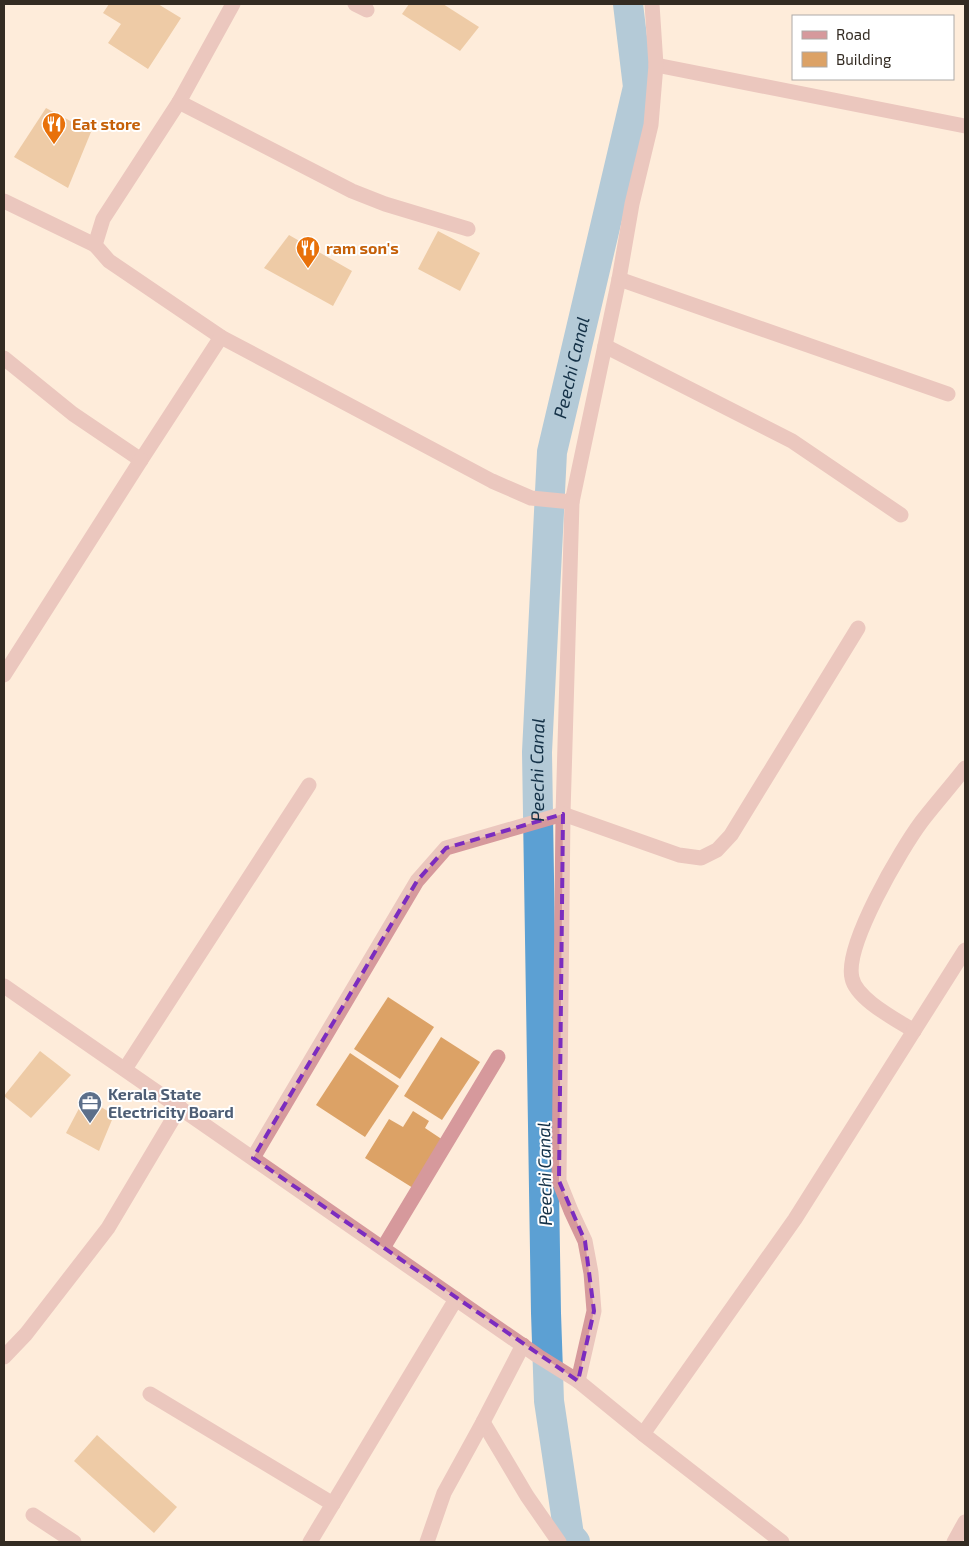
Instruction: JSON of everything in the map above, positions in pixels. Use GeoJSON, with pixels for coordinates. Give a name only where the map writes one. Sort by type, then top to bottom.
{"type":"FeatureCollection","features":[{"type":"Feature","properties":{"kind":"street"},"geometry":{"type":"LineString","coordinates":[[95,245],[103,219],[179,102],[233,4]]}},
{"type":"Feature","properties":{"kind":"street"},"geometry":{"type":"LineString","coordinates":[[578,1381],[594,1311],[591,1273],[585,1240],[571,1212],[559,1181],[566,501],[605,346],[632,204],[651,125],[656,65],[652,4]]}},
{"type":"Feature","properties":{"kind":"street"},"geometry":{"type":"LineString","coordinates":[[656,65],[965,126]]}},
{"type":"Feature","properties":{"kind":"street"},"geometry":{"type":"LineString","coordinates":[[179,102],[352,191],[385,204],[468,229]]}},
{"type":"Feature","properties":{"kind":"street"},"geometry":{"type":"LineString","coordinates":[[4,201],[95,245],[109,261],[221,337],[492,482],[531,498],[566,501]]}},
{"type":"Feature","properties":{"kind":"street"},"geometry":{"type":"LineString","coordinates":[[619,279],[948,394]]}},
{"type":"Feature","properties":{"kind":"street"},"geometry":{"type":"LineString","coordinates":[[4,675],[221,337]]}},
{"type":"Feature","properties":{"kind":"street"},"geometry":{"type":"LineString","coordinates":[[605,346],[792,442],[901,515]]}},
{"type":"Feature","properties":{"kind":"street"},"geometry":{"type":"LineString","coordinates":[[4,358],[73,414],[141,460]]}},
{"type":"Feature","properties":{"kind":"street"},"geometry":{"type":"LineString","coordinates":[[253,1158],[417,881],[446,848],[563,814],[679,855],[702,858],[717,850],[731,835],[858,628]]}},
{"type":"Feature","properties":{"kind":"street"},"geometry":{"type":"LineString","coordinates":[[914,1031],[864,998],[852,979],[853,956],[866,921],[890,872],[921,822],[965,768]]}},
{"type":"Feature","properties":{"kind":"street"},"geometry":{"type":"LineString","coordinates":[[125,1070],[309,785]]}},
{"type":"Feature","properties":{"kind":"street"},"geometry":{"type":"LineString","coordinates":[[643,1434],[795,1219],[965,950]]}},
{"type":"Feature","properties":{"kind":"street"},"geometry":{"type":"LineString","coordinates":[[4,986],[538,1356],[578,1381],[782,1542]]}},
{"type":"Feature","properties":{"kind":"street"},"geometry":{"type":"LineString","coordinates":[[383,1248],[498,1057]]}},
{"type":"Feature","properties":{"kind":"street"},"geometry":{"type":"LineString","coordinates":[[4,1357],[26,1334],[108,1228],[180,1107]]}},
{"type":"Feature","properties":{"kind":"street"},"geometry":{"type":"LineString","coordinates":[[310,1542],[456,1299]]}},
{"type":"Feature","properties":{"kind":"street"},"geometry":{"type":"LineString","coordinates":[[427,1542],[444,1493],[523,1345]]}},
{"type":"Feature","properties":{"kind":"street"},"geometry":{"type":"LineString","coordinates":[[150,1394],[333,1504]]}},
{"type":"Feature","properties":{"kind":"street"},"geometry":{"type":"LineString","coordinates":[[483,1422],[527,1496],[559,1542]]}},
{"type":"Feature","properties":{"kind":"street"},"geometry":{"type":"LineString","coordinates":[[33,1515],[74,1542]]}},
{"type":"Feature","properties":{"kind":"street"},"geometry":{"type":"LineString","coordinates":[[954,1542],[965,1522]]}},
{"type":"Feature","properties":{"kind":"highlighted area"},"geometry":{"type":"Polygon","coordinates":[[[563,814],[559,1181],[585,1241],[594,1311],[578,1381],[253,1158],[417,881],[446,848],[563,814]]]}},
{"type":"Feature","properties":{"kind":"building"},"geometry":{"type":"Polygon","coordinates":[[[109,4],[158,4],[181,18],[148,69],[108,43],[121,24],[103,13],[109,4]]]}},
{"type":"Feature","properties":{"kind":"building"},"geometry":{"type":"Polygon","coordinates":[[[409,4],[443,4],[479,27],[460,51],[402,14],[409,4]]]}},
{"type":"Feature","properties":{"kind":"building","name":"Eat store"},"geometry":{"type":"Polygon","coordinates":[[[46,108],[91,132],[68,188],[14,157],[46,108]]]}},
{"type":"Feature","properties":{"kind":"building"},"geometry":{"type":"Polygon","coordinates":[[[438,231],[480,253],[460,291],[418,269],[438,231]]]}},
{"type":"Feature","properties":{"kind":"building","name":"ram son's"},"geometry":{"type":"Polygon","coordinates":[[[289,235],[352,271],[333,306],[264,268],[289,235]]]}},
{"type":"Feature","properties":{"kind":"building"},"geometry":{"type":"Polygon","coordinates":[[[388,997],[434,1027],[400,1079],[354,1049],[388,997]]]}},
{"type":"Feature","properties":{"kind":"building"},"geometry":{"type":"Polygon","coordinates":[[[441,1037],[480,1062],[442,1120],[404,1096],[441,1037]]]}},
{"type":"Feature","properties":{"kind":"building"},"geometry":{"type":"Polygon","coordinates":[[[40,1051],[71,1075],[31,1118],[4,1096],[40,1051]]]}},
{"type":"Feature","properties":{"kind":"building"},"geometry":{"type":"Polygon","coordinates":[[[350,1053],[399,1086],[365,1137],[316,1105],[350,1053]]]}},
{"type":"Feature","properties":{"kind":"building","name":"Kerala State Electricity Board"},"geometry":{"type":"Polygon","coordinates":[[[85,1097],[114,1115],[99,1151],[66,1133],[85,1097]]]}},
{"type":"Feature","properties":{"kind":"building"},"geometry":{"type":"Polygon","coordinates":[[[413,1111],[429,1121],[425,1128],[443,1140],[413,1188],[365,1158],[389,1119],[403,1127],[413,1111]]]}},
{"type":"Feature","properties":{"kind":"building"},"geometry":{"type":"Polygon","coordinates":[[[97,1435],[177,1507],[154,1533],[74,1461],[97,1435]]]}},
{"type":"Feature","properties":{"kind":"waterway","name":"Peechi Canal"},"geometry":{"type":"LineString","coordinates":[[575,1542],[569,1535],[549,1401],[537,752],[552,452],[638,87],[628,4]]}},
{"type":"Feature","properties":{"kind":"place","name":"Eat store"},"geometry":{"type":"Point","coordinates":[54,145]}},
{"type":"Feature","properties":{"kind":"place","name":"ram son's"},"geometry":{"type":"Point","coordinates":[308,269]}},
{"type":"Feature","properties":{"kind":"place","name":"Kerala State Electricity Board"},"geometry":{"type":"Point","coordinates":[90,1124]}}]}
